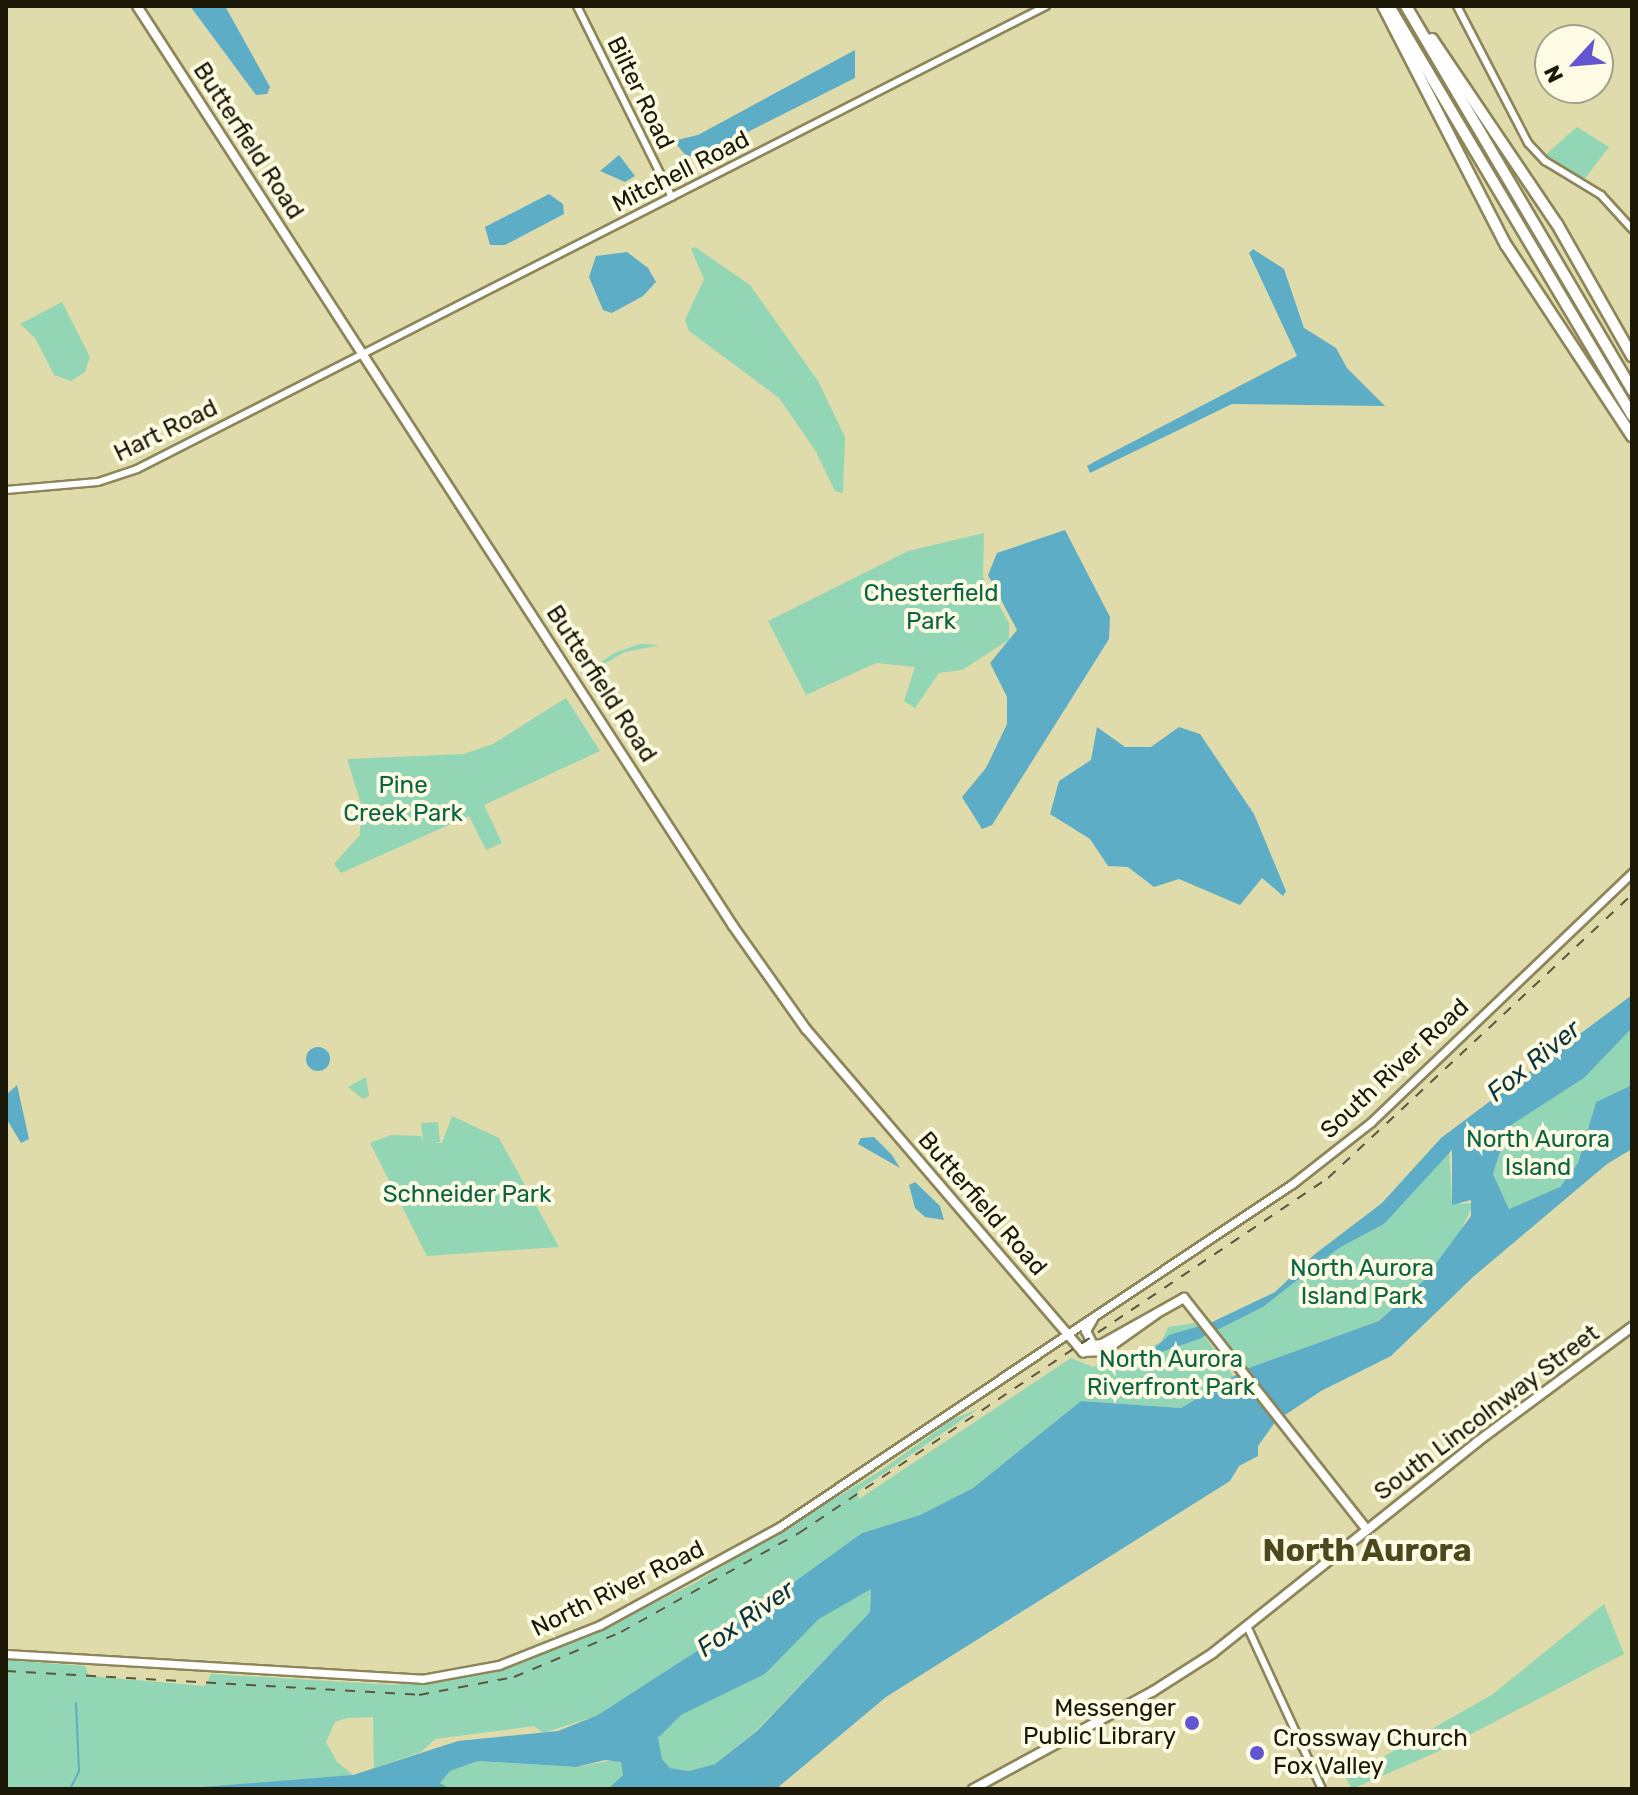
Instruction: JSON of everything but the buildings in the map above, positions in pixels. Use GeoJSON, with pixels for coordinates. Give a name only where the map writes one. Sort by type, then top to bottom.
{"type":"FeatureCollection","features":[{"type":"Feature","properties":{"kind":"highway"},"geometry":{"type":"LineString","coordinates":[[1383,6],[1506,245],[1632,436]]}},
{"type":"Feature","properties":{"kind":"highway"},"geometry":{"type":"LineString","coordinates":[[1389,6],[1632,416]]}},
{"type":"Feature","properties":{"kind":"highway"},"geometry":{"type":"LineString","coordinates":[[1406,6],[1632,390]]}},
{"type":"Feature","properties":{"kind":"highway"},"geometry":{"type":"LineString","coordinates":[[1414,20],[1426,29],[1557,224],[1632,356]]}},
{"type":"Feature","properties":{"kind":"main road","name":"Butterfield Road"},"geometry":{"type":"LineString","coordinates":[[137,6],[771,983],[1080,1347]]}},
{"type":"Feature","properties":{"kind":"main road","name":"South River Road"},"geometry":{"type":"LineString","coordinates":[[1164,1270],[1351,1139],[1632,873]]}},
{"type":"Feature","properties":{"kind":"main road","name":"North River Road"},"geometry":{"type":"LineString","coordinates":[[6,1654],[387,1679],[452,1676],[499,1665],[600,1625],[728,1557],[1164,1270]]}},
{"type":"Feature","properties":{"kind":"main road"},"geometry":{"type":"LineString","coordinates":[[1080,1347],[1093,1345],[1184,1298],[1367,1530]]}},
{"type":"Feature","properties":{"kind":"main road"},"geometry":{"type":"LineString","coordinates":[[1080,1347],[1089,1354],[1104,1351],[1156,1314]]}},
{"type":"Feature","properties":{"kind":"main road"},"geometry":{"type":"LineString","coordinates":[[1093,1319],[1086,1331],[1093,1345]]}},
{"type":"Feature","properties":{"kind":"main road","name":"South Lincolnway Street"},"geometry":{"type":"LineString","coordinates":[[973,1789],[1162,1686],[1247,1626],[1632,1327]]}},
{"type":"Feature","properties":{"kind":"street","name":"Bilter Road"},"geometry":{"type":"LineString","coordinates":[[577,6],[672,197]]}},
{"type":"Feature","properties":{"kind":"street","name":"Mitchell Road"},"geometry":{"type":"LineString","coordinates":[[331,366],[672,197],[1046,6]]}},
{"type":"Feature","properties":{"kind":"street"},"geometry":{"type":"LineString","coordinates":[[1457,6],[1528,143],[1545,161],[1601,195],[1632,229]]}},
{"type":"Feature","properties":{"kind":"street","name":"Hart Road"},"geometry":{"type":"LineString","coordinates":[[6,490],[98,482],[137,469],[331,366]]}},
{"type":"Feature","properties":{"kind":"street"},"geometry":{"type":"LineString","coordinates":[[1247,1626],[1322,1789]]}},
{"type":"Feature","properties":{"kind":"green space"},"geometry":{"type":"Polygon","coordinates":[[[1577,127],[1609,147],[1583,181],[1544,156],[1577,127]]]}},
{"type":"Feature","properties":{"kind":"green space"},"geometry":{"type":"Polygon","coordinates":[[[695,247],[750,285],[818,381],[845,437],[843,493],[835,491],[815,450],[779,398],[689,331],[685,320],[704,279],[691,249],[695,247]]]}},
{"type":"Feature","properties":{"kind":"green space"},"geometry":{"type":"Polygon","coordinates":[[[62,302],[90,357],[85,372],[71,381],[54,375],[35,338],[20,324],[62,302]]]}},
{"type":"Feature","properties":{"kind":"green space","name":"Chesterfield Park"},"geometry":{"type":"Polygon","coordinates":[[[984,533],[983,577],[1009,623],[1009,640],[962,670],[939,673],[915,708],[904,701],[915,667],[876,663],[806,695],[768,621],[908,551],[984,533]]]}},
{"type":"Feature","properties":{"kind":"green space"},"geometry":{"type":"Polygon","coordinates":[[[640,644],[660,645],[625,652],[582,676],[614,653],[640,644]]]}},
{"type":"Feature","properties":{"kind":"green space","name":"Pine Creek Park"},"geometry":{"type":"Polygon","coordinates":[[[566,698],[600,751],[484,805],[502,843],[486,850],[469,816],[341,873],[334,864],[360,835],[361,804],[347,759],[464,754],[493,744],[566,698]]]}},
{"type":"Feature","properties":{"kind":"green space","name":"North Aurora Island"},"geometry":{"type":"Polygon","coordinates":[[[1632,1028],[1632,1085],[1596,1102],[1578,1163],[1560,1187],[1509,1209],[1493,1174],[1508,1127],[1584,1078],[1632,1028]]]}},
{"type":"Feature","properties":{"kind":"green space"},"geometry":{"type":"Polygon","coordinates":[[[366,1077],[369,1096],[363,1099],[348,1087],[366,1077]]]}},
{"type":"Feature","properties":{"kind":"green space","name":"Schneider Park"},"geometry":{"type":"Polygon","coordinates":[[[452,1116],[499,1138],[559,1247],[427,1256],[370,1143],[391,1135],[421,1136],[423,1142],[421,1123],[438,1122],[440,1142],[434,1143],[442,1143],[452,1116]]]}},
{"type":"Feature","properties":{"kind":"green space","name":"North Aurora Island Park"},"geometry":{"type":"Polygon","coordinates":[[[1449,1149],[1452,1204],[1474,1203],[1456,1240],[1423,1281],[1379,1321],[1246,1369],[1215,1328],[1263,1307],[1339,1248],[1384,1224],[1449,1149]]]}},
{"type":"Feature","properties":{"kind":"green space","name":"North Aurora Riverfront Park"},"geometry":{"type":"Polygon","coordinates":[[[1195,1323],[1234,1377],[1181,1408],[1081,1401],[973,1488],[920,1515],[862,1533],[714,1640],[599,1715],[543,1733],[534,1726],[435,1739],[421,1752],[374,1768],[373,1717],[347,1718],[335,1722],[326,1742],[337,1762],[353,1775],[330,1779],[178,1789],[6,1789],[6,1660],[85,1666],[89,1676],[205,1686],[211,1674],[397,1685],[495,1672],[580,1640],[693,1584],[880,1471],[953,1419],[978,1409],[858,1491],[859,1499],[1071,1358],[1093,1367],[1107,1358],[1114,1369],[1162,1341],[1168,1327],[1195,1323]]]}},
{"type":"Feature","properties":{"kind":"green space"},"geometry":{"type":"Polygon","coordinates":[[[871,1588],[870,1612],[758,1729],[715,1764],[689,1771],[670,1768],[661,1758],[658,1738],[681,1715],[765,1674],[819,1619],[871,1588]]]}},
{"type":"Feature","properties":{"kind":"green space"},"geometry":{"type":"Polygon","coordinates":[[[1604,1604],[1624,1654],[1437,1752],[1352,1789],[1346,1778],[1493,1694],[1604,1604]]]}},
{"type":"Feature","properties":{"kind":"green space"},"geometry":{"type":"Polygon","coordinates":[[[614,1760],[621,1762],[623,1775],[608,1789],[450,1789],[439,1783],[450,1771],[478,1761],[576,1767],[614,1760]]]}},
{"type":"Feature","properties":{"kind":"water"},"geometry":{"type":"Polygon","coordinates":[[[190,6],[225,6],[270,87],[267,94],[256,95],[190,6]]]}},
{"type":"Feature","properties":{"kind":"water"},"geometry":{"type":"Polygon","coordinates":[[[855,50],[855,78],[720,146],[687,157],[677,145],[677,140],[698,135],[855,50]]]}},
{"type":"Feature","properties":{"kind":"water"},"geometry":{"type":"Polygon","coordinates":[[[619,155],[635,176],[625,182],[600,171],[619,155]]]}},
{"type":"Feature","properties":{"kind":"water"},"geometry":{"type":"Polygon","coordinates":[[[549,194],[563,204],[564,214],[505,245],[490,245],[485,227],[549,194]]]}},
{"type":"Feature","properties":{"kind":"water"},"geometry":{"type":"Polygon","coordinates":[[[1253,249],[1284,269],[1304,328],[1336,348],[1347,368],[1385,406],[1232,404],[1090,473],[1087,466],[1094,462],[1297,356],[1249,253],[1253,249]]]}},
{"type":"Feature","properties":{"kind":"water"},"geometry":{"type":"Polygon","coordinates":[[[627,252],[648,268],[656,282],[643,296],[612,313],[603,310],[589,277],[596,256],[627,252]]]}},
{"type":"Feature","properties":{"kind":"water"},"geometry":{"type":"Polygon","coordinates":[[[1065,530],[1110,617],[1109,639],[992,825],[982,829],[962,797],[986,768],[1007,724],[1007,697],[990,663],[1017,630],[988,575],[997,553],[1065,530]]]}},
{"type":"Feature","properties":{"kind":"water"},"geometry":{"type":"Polygon","coordinates":[[[1097,727],[1125,747],[1151,747],[1179,727],[1200,734],[1254,814],[1286,891],[1283,896],[1262,878],[1240,905],[1179,879],[1154,887],[1128,867],[1108,866],[1090,839],[1050,814],[1059,781],[1091,760],[1097,727]]]}},
{"type":"Feature","properties":{"kind":"water","name":"Fox River"},"geometry":{"type":"Polygon","coordinates":[[[1632,995],[1632,1028],[1584,1078],[1508,1127],[1493,1174],[1509,1209],[1560,1187],[1578,1163],[1596,1102],[1632,1085],[1632,1149],[1607,1164],[1473,1277],[1391,1356],[1321,1391],[1276,1421],[1258,1446],[1258,1456],[1239,1466],[1230,1481],[886,1697],[776,1789],[608,1789],[623,1775],[621,1762],[605,1760],[576,1767],[478,1761],[450,1771],[440,1783],[450,1789],[178,1789],[353,1775],[458,1741],[558,1731],[598,1715],[714,1640],[862,1533],[920,1515],[973,1488],[1081,1401],[1181,1408],[1246,1369],[1379,1321],[1423,1281],[1471,1216],[1471,1200],[1452,1205],[1452,1150],[1384,1224],[1339,1248],[1263,1307],[1199,1339],[1144,1358],[1169,1335],[1210,1323],[1275,1292],[1315,1254],[1382,1203],[1441,1138],[1632,995]],[[871,1589],[819,1619],[765,1674],[681,1715],[658,1738],[662,1759],[670,1768],[689,1771],[715,1764],[758,1730],[870,1612],[871,1589]]]}},
{"type":"Feature","properties":{"kind":"water"},"geometry":{"type":"Polygon","coordinates":[[[318,1047],[326,1051],[330,1059],[326,1067],[318,1071],[310,1067],[306,1059],[310,1051],[318,1047]]]}},
{"type":"Feature","properties":{"kind":"water"},"geometry":{"type":"Polygon","coordinates":[[[17,1085],[29,1139],[21,1143],[6,1118],[6,1095],[17,1085]]]}},
{"type":"Feature","properties":{"kind":"water"},"geometry":{"type":"Polygon","coordinates":[[[874,1137],[900,1168],[858,1144],[861,1138],[874,1137]]]}},
{"type":"Feature","properties":{"kind":"water"},"geometry":{"type":"Polygon","coordinates":[[[915,1182],[940,1206],[944,1220],[925,1217],[915,1208],[909,1185],[915,1182]]]}},
{"type":"Feature","properties":{"kind":"waterway"},"geometry":{"type":"LineString","coordinates":[[70,1789],[79,1771],[76,1703]]}},
{"type":"Feature","properties":{"kind":"railway"},"geometry":{"type":"LineString","coordinates":[[6,1671],[419,1695],[514,1677],[621,1632],[799,1533],[1328,1178],[1632,895]]}},
{"type":"Feature","properties":{"kind":"place","name":"Messenger Public Library"},"geometry":{"type":"Point","coordinates":[1192,1723]}},
{"type":"Feature","properties":{"kind":"place","name":"Crossway Church Fox Valley"},"geometry":{"type":"Point","coordinates":[1257,1753]}},
{"type":"Feature","properties":{"kind":"district","name":"North Aurora"},"geometry":{"type":"Point","coordinates":[1367,1550]}}]}
